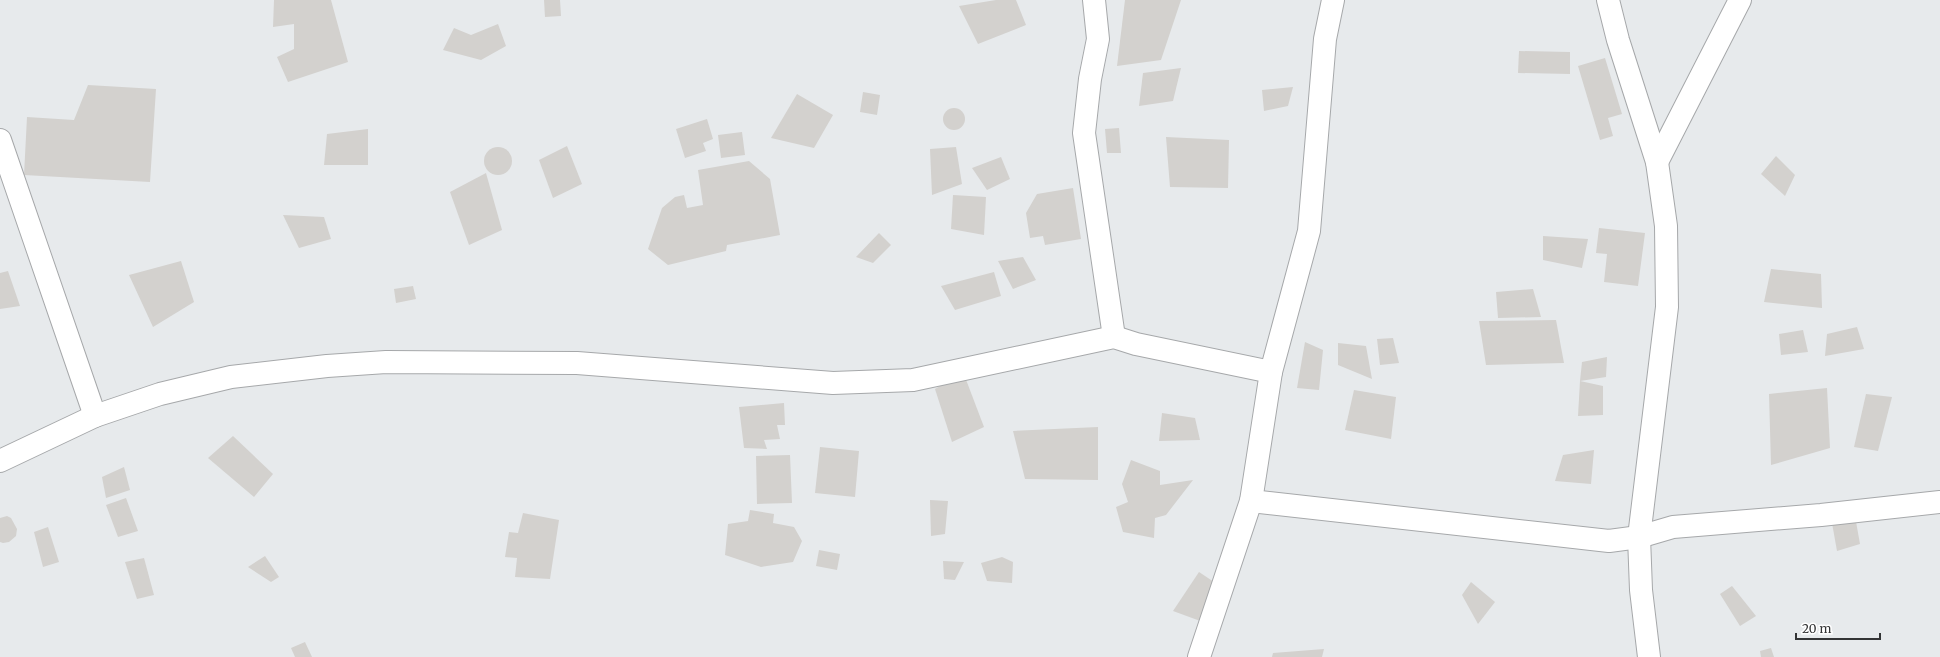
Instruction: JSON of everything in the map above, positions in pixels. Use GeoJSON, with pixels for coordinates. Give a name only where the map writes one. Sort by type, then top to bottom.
{"type":"FeatureCollection","features":[{"type":"Feature","properties":{"kind":"street"},"geometry":{"type":"LineString","coordinates":[[1094,0],[1098,39],[1090,79],[1084,132],[1114,337]]}},
{"type":"Feature","properties":{"kind":"street"},"geometry":{"type":"LineString","coordinates":[[1199,657],[1251,501],[1271,372],[1309,231],[1325,40],[1333,0]]}},
{"type":"Feature","properties":{"kind":"street"},"geometry":{"type":"LineString","coordinates":[[1608,0],[1618,40],[1657,162],[1666,226],[1667,307],[1638,537],[1641,590],[1649,657]]}},
{"type":"Feature","properties":{"kind":"street"},"geometry":{"type":"LineString","coordinates":[[1657,162],[1740,0]]}},
{"type":"Feature","properties":{"kind":"street"},"geometry":{"type":"LineString","coordinates":[[0,140],[95,416]]}},
{"type":"Feature","properties":{"kind":"street"},"geometry":{"type":"LineString","coordinates":[[0,461],[95,416],[160,394],[231,377],[386,362],[577,363],[833,383],[913,380],[1114,337],[1136,344],[1271,372]]}},
{"type":"Feature","properties":{"kind":"street"},"geometry":{"type":"LineString","coordinates":[[1251,501],[1609,541],[1638,537],[1673,526],[1821,515],[1940,502]]}},
{"type":"Feature","properties":{"kind":"building"},"geometry":{"type":"Polygon","coordinates":[[[274,0],[331,0],[348,62],[288,82],[277,57],[294,49],[294,24],[273,27],[274,0]]]}},
{"type":"Feature","properties":{"kind":"building"},"geometry":{"type":"Polygon","coordinates":[[[544,0],[560,0],[561,16],[545,17],[544,0]]]}},
{"type":"Feature","properties":{"kind":"building"},"geometry":{"type":"Polygon","coordinates":[[[996,0],[1016,0],[1026,25],[978,44],[959,6],[996,0]]]}},
{"type":"Feature","properties":{"kind":"building"},"geometry":{"type":"Polygon","coordinates":[[[1125,0],[1181,0],[1161,60],[1117,66],[1125,0]]]}},
{"type":"Feature","properties":{"kind":"building"},"geometry":{"type":"Polygon","coordinates":[[[498,24],[506,46],[481,60],[443,50],[454,28],[471,35],[498,24]]]}},
{"type":"Feature","properties":{"kind":"building"},"geometry":{"type":"Polygon","coordinates":[[[1519,51],[1570,52],[1570,74],[1518,73],[1519,51]]]}},
{"type":"Feature","properties":{"kind":"building"},"geometry":{"type":"Polygon","coordinates":[[[1605,58],[1622,114],[1608,118],[1613,136],[1600,140],[1578,66],[1605,58]]]}},
{"type":"Feature","properties":{"kind":"building"},"geometry":{"type":"Polygon","coordinates":[[[1181,68],[1173,101],[1139,106],[1143,73],[1181,68]]]}},
{"type":"Feature","properties":{"kind":"building"},"geometry":{"type":"Polygon","coordinates":[[[88,85],[156,89],[150,182],[24,175],[27,117],[74,120],[88,85]]]}},
{"type":"Feature","properties":{"kind":"building"},"geometry":{"type":"Polygon","coordinates":[[[1293,87],[1288,106],[1264,111],[1262,90],[1293,87]]]}},
{"type":"Feature","properties":{"kind":"building"},"geometry":{"type":"Polygon","coordinates":[[[863,92],[880,95],[877,115],[860,112],[863,92]]]}},
{"type":"Feature","properties":{"kind":"building"},"geometry":{"type":"Polygon","coordinates":[[[797,94],[833,115],[814,148],[771,138],[797,94]]]}},
{"type":"Feature","properties":{"kind":"building"},"geometry":{"type":"Polygon","coordinates":[[[950,108],[958,108],[965,115],[965,123],[958,130],[950,130],[943,123],[943,115],[950,108]]]}},
{"type":"Feature","properties":{"kind":"building"},"geometry":{"type":"Polygon","coordinates":[[[707,119],[713,139],[703,143],[706,151],[685,158],[676,129],[707,119]]]}},
{"type":"Feature","properties":{"kind":"building"},"geometry":{"type":"Polygon","coordinates":[[[1119,128],[1121,153],[1107,153],[1105,129],[1119,128]]]}},
{"type":"Feature","properties":{"kind":"building"},"geometry":{"type":"Polygon","coordinates":[[[368,129],[368,165],[324,165],[327,134],[368,129]]]}},
{"type":"Feature","properties":{"kind":"building"},"geometry":{"type":"Polygon","coordinates":[[[742,132],[745,155],[721,158],[718,135],[742,132]]]}},
{"type":"Feature","properties":{"kind":"building"},"geometry":{"type":"Polygon","coordinates":[[[1166,137],[1229,140],[1228,188],[1170,187],[1166,137]]]}},
{"type":"Feature","properties":{"kind":"building"},"geometry":{"type":"Polygon","coordinates":[[[567,146],[582,184],[553,198],[539,160],[567,146]]]}},
{"type":"Feature","properties":{"kind":"building"},"geometry":{"type":"Polygon","coordinates":[[[498,147],[508,151],[512,161],[508,171],[498,175],[488,171],[484,161],[488,151],[498,147]]]}},
{"type":"Feature","properties":{"kind":"building"},"geometry":{"type":"Polygon","coordinates":[[[956,147],[962,184],[932,195],[930,149],[956,147]]]}},
{"type":"Feature","properties":{"kind":"building"},"geometry":{"type":"Polygon","coordinates":[[[1776,156],[1795,175],[1785,196],[1761,174],[1776,156]]]}},
{"type":"Feature","properties":{"kind":"building"},"geometry":{"type":"Polygon","coordinates":[[[1001,157],[1010,179],[987,190],[972,168],[1001,157]]]}},
{"type":"Feature","properties":{"kind":"building"},"geometry":{"type":"Polygon","coordinates":[[[749,161],[770,179],[780,235],[727,245],[726,251],[668,265],[648,249],[662,208],[675,197],[684,195],[687,208],[703,205],[698,170],[749,161]]]}},
{"type":"Feature","properties":{"kind":"building"},"geometry":{"type":"Polygon","coordinates":[[[486,173],[502,230],[469,245],[450,192],[486,173]]]}},
{"type":"Feature","properties":{"kind":"building"},"geometry":{"type":"Polygon","coordinates":[[[1073,188],[1081,239],[1045,245],[1043,236],[1030,238],[1026,213],[1037,194],[1073,188]]]}},
{"type":"Feature","properties":{"kind":"building"},"geometry":{"type":"Polygon","coordinates":[[[953,195],[986,197],[984,235],[951,229],[953,195]]]}},
{"type":"Feature","properties":{"kind":"building"},"geometry":{"type":"Polygon","coordinates":[[[283,215],[324,217],[331,239],[299,248],[283,215]]]}},
{"type":"Feature","properties":{"kind":"building"},"geometry":{"type":"Polygon","coordinates":[[[1599,228],[1645,233],[1638,286],[1604,282],[1607,254],[1596,253],[1599,228]]]}},
{"type":"Feature","properties":{"kind":"building"},"geometry":{"type":"Polygon","coordinates":[[[879,233],[891,245],[873,263],[856,257],[879,233]]]}},
{"type":"Feature","properties":{"kind":"building"},"geometry":{"type":"Polygon","coordinates":[[[1543,236],[1588,239],[1582,268],[1543,260],[1543,236]]]}},
{"type":"Feature","properties":{"kind":"building"},"geometry":{"type":"Polygon","coordinates":[[[1023,257],[1036,280],[1013,289],[998,261],[1023,257]]]}},
{"type":"Feature","properties":{"kind":"building"},"geometry":{"type":"Polygon","coordinates":[[[181,261],[194,302],[153,327],[129,275],[181,261]]]}},
{"type":"Feature","properties":{"kind":"building"},"geometry":{"type":"Polygon","coordinates":[[[1771,269],[1821,274],[1822,308],[1764,302],[1771,269]]]}},
{"type":"Feature","properties":{"kind":"building"},"geometry":{"type":"Polygon","coordinates":[[[8,271],[20,306],[0,309],[0,273],[8,271]]]}},
{"type":"Feature","properties":{"kind":"building"},"geometry":{"type":"Polygon","coordinates":[[[994,272],[1001,296],[955,310],[941,286],[994,272]]]}},
{"type":"Feature","properties":{"kind":"building"},"geometry":{"type":"Polygon","coordinates":[[[413,286],[416,299],[396,303],[394,289],[413,286]]]}},
{"type":"Feature","properties":{"kind":"building"},"geometry":{"type":"Polygon","coordinates":[[[1533,289],[1541,317],[1498,318],[1496,292],[1533,289]]]}},
{"type":"Feature","properties":{"kind":"building"},"geometry":{"type":"Polygon","coordinates":[[[1556,320],[1564,363],[1486,365],[1479,321],[1556,320]]]}},
{"type":"Feature","properties":{"kind":"building"},"geometry":{"type":"Polygon","coordinates":[[[1857,327],[1864,349],[1825,356],[1827,334],[1857,327]]]}},
{"type":"Feature","properties":{"kind":"building"},"geometry":{"type":"Polygon","coordinates":[[[1803,330],[1808,352],[1781,355],[1779,334],[1803,330]]]}},
{"type":"Feature","properties":{"kind":"building"},"geometry":{"type":"Polygon","coordinates":[[[1393,338],[1399,363],[1380,365],[1377,339],[1393,338]]]}},
{"type":"Feature","properties":{"kind":"building"},"geometry":{"type":"Polygon","coordinates":[[[1305,342],[1323,350],[1319,390],[1297,388],[1305,342]]]}},
{"type":"Feature","properties":{"kind":"building"},"geometry":{"type":"Polygon","coordinates":[[[1338,343],[1366,346],[1372,379],[1338,365],[1338,343]]]}},
{"type":"Feature","properties":{"kind":"building"},"geometry":{"type":"Polygon","coordinates":[[[1607,357],[1606,377],[1580,381],[1582,362],[1607,357]]]}},
{"type":"Feature","properties":{"kind":"building"},"geometry":{"type":"Polygon","coordinates":[[[965,377],[984,427],[952,442],[935,389],[950,380],[965,377]]]}},
{"type":"Feature","properties":{"kind":"building"},"geometry":{"type":"Polygon","coordinates":[[[1580,381],[1603,386],[1603,415],[1578,416],[1580,381]]]}},
{"type":"Feature","properties":{"kind":"building"},"geometry":{"type":"Polygon","coordinates":[[[1827,388],[1830,448],[1771,465],[1769,394],[1827,388]]]}},
{"type":"Feature","properties":{"kind":"building"},"geometry":{"type":"Polygon","coordinates":[[[1354,390],[1396,397],[1391,439],[1345,430],[1354,390]]]}},
{"type":"Feature","properties":{"kind":"building"},"geometry":{"type":"Polygon","coordinates":[[[1866,394],[1892,397],[1878,451],[1854,447],[1866,394]]]}},
{"type":"Feature","properties":{"kind":"building"},"geometry":{"type":"Polygon","coordinates":[[[784,403],[785,425],[777,425],[780,439],[764,440],[767,449],[744,448],[739,407],[784,403]]]}},
{"type":"Feature","properties":{"kind":"building"},"geometry":{"type":"Polygon","coordinates":[[[1162,413],[1195,418],[1200,440],[1159,441],[1162,413]]]}},
{"type":"Feature","properties":{"kind":"building"},"geometry":{"type":"Polygon","coordinates":[[[1098,427],[1098,480],[1025,479],[1013,431],[1098,427]]]}},
{"type":"Feature","properties":{"kind":"building"},"geometry":{"type":"Polygon","coordinates":[[[233,436],[273,474],[254,497],[208,458],[233,436]]]}},
{"type":"Feature","properties":{"kind":"building"},"geometry":{"type":"Polygon","coordinates":[[[820,447],[859,451],[855,497],[815,493],[820,447]]]}},
{"type":"Feature","properties":{"kind":"building"},"geometry":{"type":"Polygon","coordinates":[[[1594,450],[1591,484],[1555,481],[1563,455],[1594,450]]]}},
{"type":"Feature","properties":{"kind":"building"},"geometry":{"type":"Polygon","coordinates":[[[790,455],[792,503],[757,504],[756,456],[790,455]]]}},
{"type":"Feature","properties":{"kind":"building"},"geometry":{"type":"Polygon","coordinates":[[[1131,460],[1160,471],[1160,485],[1193,480],[1166,515],[1155,518],[1154,538],[1123,532],[1116,507],[1128,502],[1122,484],[1131,460]]]}},
{"type":"Feature","properties":{"kind":"building"},"geometry":{"type":"Polygon","coordinates":[[[124,467],[130,490],[106,498],[102,477],[124,467]]]}},
{"type":"Feature","properties":{"kind":"building"},"geometry":{"type":"Polygon","coordinates":[[[126,498],[138,531],[118,537],[106,505],[126,498]]]}},
{"type":"Feature","properties":{"kind":"building"},"geometry":{"type":"Polygon","coordinates":[[[930,500],[948,501],[945,534],[931,536],[930,500]]]}},
{"type":"Feature","properties":{"kind":"building"},"geometry":{"type":"Polygon","coordinates":[[[750,510],[774,514],[773,523],[794,527],[802,541],[793,562],[761,567],[725,555],[728,524],[748,521],[750,510]]]}},
{"type":"Feature","properties":{"kind":"building"},"geometry":{"type":"Polygon","coordinates":[[[523,513],[559,520],[550,579],[515,577],[517,558],[505,557],[509,532],[518,533],[523,513]]]}},
{"type":"Feature","properties":{"kind":"building"},"geometry":{"type":"Polygon","coordinates":[[[7,516],[11,518],[17,529],[16,536],[9,542],[3,543],[0,542],[0,518],[7,516]]]}},
{"type":"Feature","properties":{"kind":"building"},"geometry":{"type":"Polygon","coordinates":[[[1855,516],[1860,544],[1837,551],[1832,523],[1855,516]]]}},
{"type":"Feature","properties":{"kind":"building"},"geometry":{"type":"Polygon","coordinates":[[[48,527],[59,562],[43,567],[34,532],[48,527]]]}},
{"type":"Feature","properties":{"kind":"building"},"geometry":{"type":"Polygon","coordinates":[[[819,550],[840,554],[837,570],[816,566],[819,550]]]}},
{"type":"Feature","properties":{"kind":"building"},"geometry":{"type":"Polygon","coordinates":[[[265,556],[279,577],[271,582],[248,567],[265,556]]]}},
{"type":"Feature","properties":{"kind":"building"},"geometry":{"type":"Polygon","coordinates":[[[1002,557],[1013,562],[1012,583],[987,581],[981,563],[1002,557]]]}},
{"type":"Feature","properties":{"kind":"building"},"geometry":{"type":"Polygon","coordinates":[[[144,558],[154,595],[137,599],[125,562],[144,558]]]}},
{"type":"Feature","properties":{"kind":"building"},"geometry":{"type":"Polygon","coordinates":[[[943,561],[964,562],[955,580],[944,579],[943,561]]]}},
{"type":"Feature","properties":{"kind":"building"},"geometry":{"type":"Polygon","coordinates":[[[1199,572],[1217,584],[1203,622],[1173,611],[1199,572]]]}},
{"type":"Feature","properties":{"kind":"building"},"geometry":{"type":"Polygon","coordinates":[[[1471,582],[1495,602],[1478,624],[1462,595],[1471,582]]]}},
{"type":"Feature","properties":{"kind":"building"},"geometry":{"type":"Polygon","coordinates":[[[1732,586],[1756,616],[1740,626],[1720,594],[1732,586]]]}},
{"type":"Feature","properties":{"kind":"building"},"geometry":{"type":"Polygon","coordinates":[[[305,642],[312,657],[295,657],[291,648],[305,642]]]}},
{"type":"Feature","properties":{"kind":"building"},"geometry":{"type":"Polygon","coordinates":[[[1771,648],[1774,657],[1761,657],[1760,651],[1771,648]]]}},
{"type":"Feature","properties":{"kind":"building"},"geometry":{"type":"Polygon","coordinates":[[[1324,649],[1322,657],[1272,657],[1273,653],[1324,649]]]}}]}
